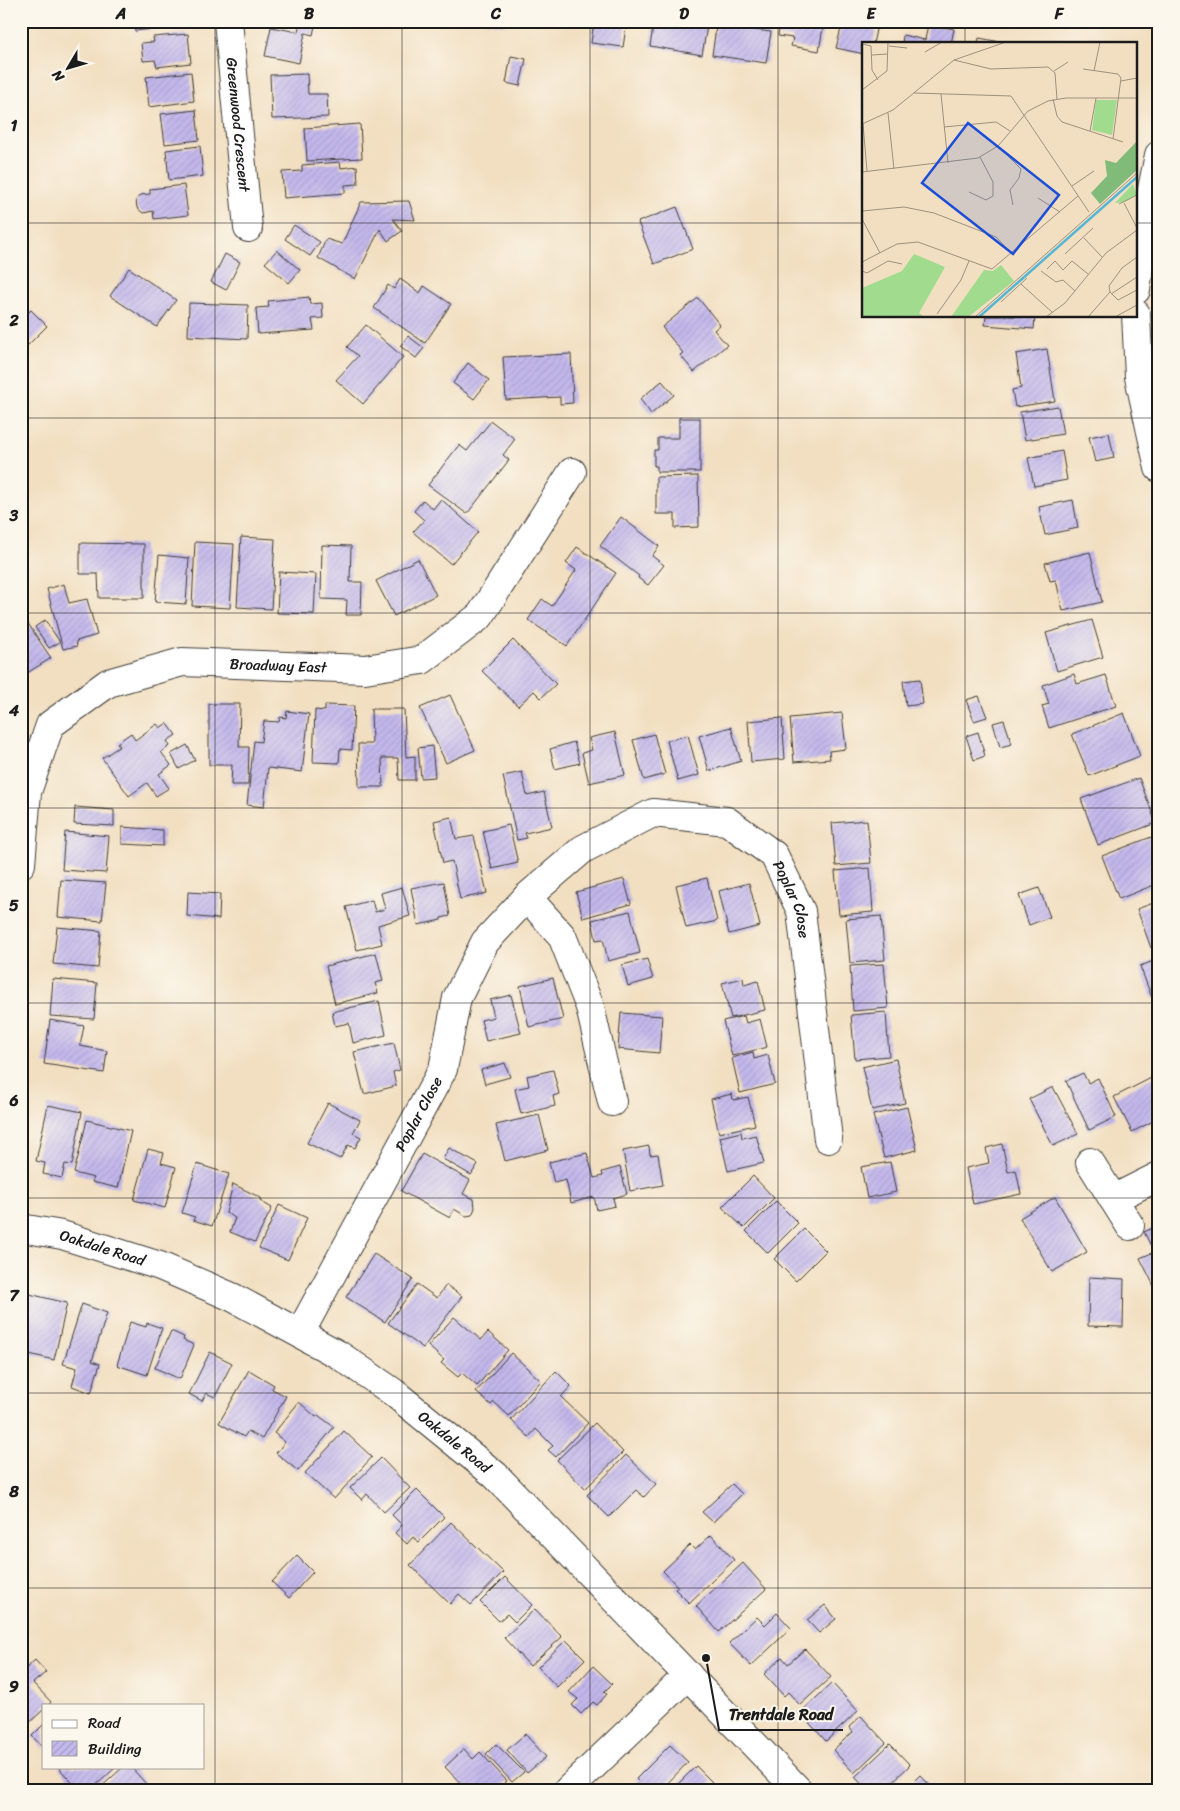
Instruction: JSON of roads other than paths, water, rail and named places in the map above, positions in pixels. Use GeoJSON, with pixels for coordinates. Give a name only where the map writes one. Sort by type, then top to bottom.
{"type":"FeatureCollection","features":[{"type":"Feature","properties":{"kind":"street","name":"Greenwood Crescent"},"geometry":{"type":"LineString","coordinates":[[228,21],[248,228]]}},
{"type":"Feature","properties":{"kind":"street"},"geometry":{"type":"LineString","coordinates":[[1138,275],[1145,223],[1159,155]]}},
{"type":"Feature","properties":{"kind":"street"},"geometry":{"type":"LineString","coordinates":[[1136,318],[1139,377],[1159,468]]}},
{"type":"Feature","properties":{"kind":"street","name":"Broadway East"},"geometry":{"type":"LineString","coordinates":[[21,864],[27,792],[50,725],[108,683],[182,662],[365,669],[422,660],[480,616],[572,472]]}},
{"type":"Feature","properties":{"kind":"street","name":"Poplar Close"},"geometry":{"type":"LineString","coordinates":[[300,1334],[443,1069],[457,998],[485,942],[527,897],[583,849],[653,813],[727,822],[774,855],[801,912],[828,1139]]}},
{"type":"Feature","properties":{"kind":"street"},"geometry":{"type":"LineString","coordinates":[[527,897],[562,936],[590,1008],[612,1102]]}},
{"type":"Feature","properties":{"kind":"street"},"geometry":{"type":"LineString","coordinates":[[1090,1162],[1130,1226]]}},
{"type":"Feature","properties":{"kind":"street"},"geometry":{"type":"LineString","coordinates":[[1113,1199],[1159,1176]]}},
{"type":"Feature","properties":{"kind":"street","name":"Oakdale Road"},"geometry":{"type":"LineString","coordinates":[[21,1228],[62,1235],[160,1266],[232,1297],[339,1355],[393,1392],[495,1475],[798,1790]]}},
{"type":"Feature","properties":{"kind":"street"},"geometry":{"type":"LineString","coordinates":[[568,1790],[688,1675]]}},
{"type":"Feature","properties":{"kind":"place","name":"Trentdale Road"},"geometry":{"type":"Point","coordinates":[706,1658]}}]}
